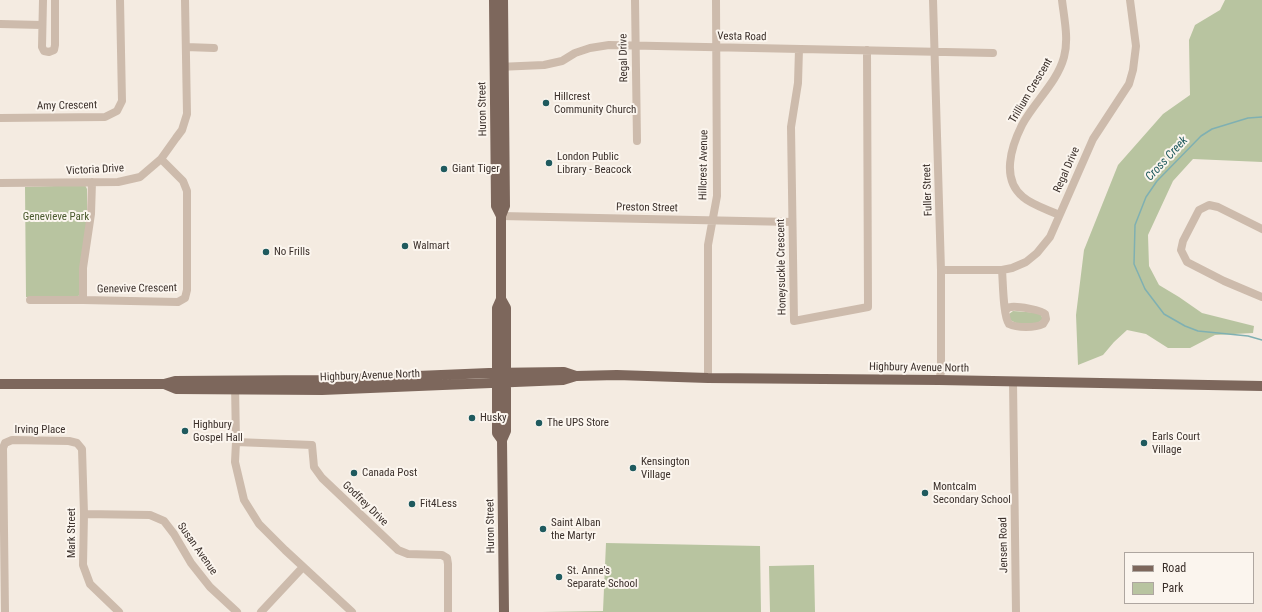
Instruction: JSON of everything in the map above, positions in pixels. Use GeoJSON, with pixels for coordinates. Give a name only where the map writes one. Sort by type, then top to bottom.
{"type":"FeatureCollection","features":[{"type":"Feature","properties":{"kind":"main road","name":"Huron Street"},"geometry":{"type":"LineString","coordinates":[[494,0],[499,67],[505,206],[501,216],[501,299],[506,308],[497,433],[502,440],[504,612]]}},
{"type":"Feature","properties":{"kind":"main road","name":"Huron Street"},"geometry":{"type":"LineString","coordinates":[[499,67],[503,0]]}},
{"type":"Feature","properties":{"kind":"main road","name":"Highbury Avenue North"},"geometry":{"type":"LineString","coordinates":[[0,384],[164,384],[176,389],[235,385],[322,390],[501,378],[563,380],[576,376],[617,375],[708,378],[939,380],[1262,386]]}},
{"type":"Feature","properties":{"kind":"street"},"geometry":{"type":"LineString","coordinates":[[43,0],[42,48],[46,52],[54,50],[55,46],[55,0]]}},
{"type":"Feature","properties":{"kind":"street","name":"Amy Crescent"},"geometry":{"type":"LineString","coordinates":[[0,118],[105,117],[117,111],[122,101],[120,0]]}},
{"type":"Feature","properties":{"kind":"street","name":"Victoria Drive"},"geometry":{"type":"LineString","coordinates":[[0,183],[118,182],[140,177],[161,159],[182,130],[187,114],[185,0]]}},
{"type":"Feature","properties":{"kind":"street","name":"Regal Drive"},"geometry":{"type":"LineString","coordinates":[[635,0],[637,140]]}},
{"type":"Feature","properties":{"kind":"street","name":"Hillcrest Avenue"},"geometry":{"type":"LineString","coordinates":[[708,378],[708,245],[717,196],[716,0]]}},
{"type":"Feature","properties":{"kind":"street","name":"Fuller Street"},"geometry":{"type":"LineString","coordinates":[[933,0],[941,270],[941,372],[939,380]]}},
{"type":"Feature","properties":{"kind":"street","name":"Trillium Crescent"},"geometry":{"type":"LineString","coordinates":[[1059,215],[1025,199],[1017,191],[1011,179],[1009,165],[1012,150],[1022,125],[1060,68],[1064,57],[1066,42],[1062,0]]}},
{"type":"Feature","properties":{"kind":"street","name":"Regal Drive"},"geometry":{"type":"LineString","coordinates":[[941,270],[1002,270],[1012,268],[1026,262],[1037,253],[1050,237],[1092,139],[1129,84],[1133,70],[1136,46],[1130,0]]}},
{"type":"Feature","properties":{"kind":"street"},"geometry":{"type":"LineString","coordinates":[[0,24],[42,25]]}},
{"type":"Feature","properties":{"kind":"street","name":"Vesta Road"},"geometry":{"type":"LineString","coordinates":[[499,67],[544,65],[562,61],[575,53],[590,48],[609,45],[993,53]]}},
{"type":"Feature","properties":{"kind":"street"},"geometry":{"type":"LineString","coordinates":[[186,47],[214,48]]}},
{"type":"Feature","properties":{"kind":"street","name":"Honeysuckle Crescent"},"geometry":{"type":"LineString","coordinates":[[799,49],[798,83],[791,127],[794,321],[868,307],[867,50]]}},
{"type":"Feature","properties":{"kind":"street","name":"Genevive Crescent"},"geometry":{"type":"LineString","coordinates":[[92,182],[91,214],[83,268],[83,300],[178,302],[185,298],[187,290],[187,191],[183,181],[161,159]]}},
{"type":"Feature","properties":{"kind":"street"},"geometry":{"type":"LineString","coordinates":[[1261,228],[1218,207],[1209,205],[1199,210],[1183,241],[1181,250],[1186,262],[1224,281],[1262,297]]}},
{"type":"Feature","properties":{"kind":"street","name":"Preston Street"},"geometry":{"type":"LineString","coordinates":[[501,216],[792,222]]}},
{"type":"Feature","properties":{"kind":"street"},"geometry":{"type":"LineString","coordinates":[[1002,270],[1006,310],[1007,320],[1012,325],[1039,326],[1043,324],[1046,319],[1045,314],[1042,311],[1014,307],[1006,310]]}},
{"type":"Feature","properties":{"kind":"street"},"geometry":{"type":"LineString","coordinates":[[30,300],[83,300]]}},
{"type":"Feature","properties":{"kind":"street","name":"Jensen Road"},"geometry":{"type":"LineString","coordinates":[[1013,382],[1016,612]]}},
{"type":"Feature","properties":{"kind":"street"},"geometry":{"type":"LineString","coordinates":[[235,385],[235,462],[244,500],[259,524],[352,612]]}},
{"type":"Feature","properties":{"kind":"street","name":"Irving Place"},"geometry":{"type":"LineString","coordinates":[[5,612],[3,448],[5,442],[12,440],[77,442]]}},
{"type":"Feature","properties":{"kind":"street","name":"Mark Street"},"geometry":{"type":"LineString","coordinates":[[77,442],[82,449],[84,514],[83,565],[90,584],[119,612]]}},
{"type":"Feature","properties":{"kind":"street","name":"Godfrey Drive"},"geometry":{"type":"LineString","coordinates":[[236,442],[312,445],[314,467],[322,478],[398,550],[408,554],[442,556],[447,558],[448,612]]}},
{"type":"Feature","properties":{"kind":"street","name":"Susan Avenue"},"geometry":{"type":"LineString","coordinates":[[84,514],[150,515],[164,521],[174,534],[191,563],[210,587],[237,612]]}},
{"type":"Feature","properties":{"kind":"street"},"geometry":{"type":"LineString","coordinates":[[261,612],[303,567]]}},
{"type":"Feature","properties":{"kind":"green space"},"geometry":{"type":"Polygon","coordinates":[[[1225,0],[1262,0],[1262,162],[1193,159],[1173,181],[1148,235],[1149,266],[1159,285],[1202,313],[1254,326],[1253,333],[1215,335],[1190,348],[1168,348],[1146,334],[1127,330],[1103,355],[1078,365],[1076,315],[1084,250],[1118,165],[1163,114],[1190,95],[1189,40],[1195,25],[1220,10],[1225,0]]]}},
{"type":"Feature","properties":{"kind":"green space","name":"Genevieve Park"},"geometry":{"type":"Polygon","coordinates":[[[85,185],[87,189],[87,218],[80,294],[77,298],[26,297],[25,187],[85,185]]]}},
{"type":"Feature","properties":{"kind":"green space"},"geometry":{"type":"Polygon","coordinates":[[[1013,311],[1040,313],[1043,319],[1038,323],[1016,323],[1010,320],[1009,314],[1013,311]]]}},
{"type":"Feature","properties":{"kind":"green space"},"geometry":{"type":"Polygon","coordinates":[[[606,543],[760,546],[761,612],[542,612],[603,611],[606,543]]]}},
{"type":"Feature","properties":{"kind":"green space"},"geometry":{"type":"Polygon","coordinates":[[[814,565],[815,612],[770,612],[769,566],[814,565]]]}},
{"type":"Feature","properties":{"kind":"waterway","name":"Cross Creek"},"geometry":{"type":"LineString","coordinates":[[1262,117],[1248,118],[1212,129],[1201,136],[1157,181],[1146,197],[1135,225],[1134,264],[1145,289],[1164,314],[1185,326],[1198,331],[1248,336],[1262,340]]}},
{"type":"Feature","properties":{"kind":"place","name":"Hillcrest Community Church"},"geometry":{"type":"Point","coordinates":[546,103]}},
{"type":"Feature","properties":{"kind":"place","name":"London Public Library - Beacock"},"geometry":{"type":"Point","coordinates":[549,163]}},
{"type":"Feature","properties":{"kind":"place","name":"Giant Tiger"},"geometry":{"type":"Point","coordinates":[444,169]}},
{"type":"Feature","properties":{"kind":"place","name":"Walmart"},"geometry":{"type":"Point","coordinates":[405,246]}},
{"type":"Feature","properties":{"kind":"place","name":"No Frills"},"geometry":{"type":"Point","coordinates":[266,252]}},
{"type":"Feature","properties":{"kind":"place","name":"Husky"},"geometry":{"type":"Point","coordinates":[472,418]}},
{"type":"Feature","properties":{"kind":"place","name":"The UPS Store"},"geometry":{"type":"Point","coordinates":[539,423]}},
{"type":"Feature","properties":{"kind":"place","name":"Highbury Gospel Hall"},"geometry":{"type":"Point","coordinates":[185,431]}},
{"type":"Feature","properties":{"kind":"place","name":"Earls Court Village"},"geometry":{"type":"Point","coordinates":[1144,443]}},
{"type":"Feature","properties":{"kind":"place","name":"Kensington Village"},"geometry":{"type":"Point","coordinates":[633,468]}},
{"type":"Feature","properties":{"kind":"place","name":"Canada Post"},"geometry":{"type":"Point","coordinates":[354,473]}},
{"type":"Feature","properties":{"kind":"place","name":"Montcalm Secondary School"},"geometry":{"type":"Point","coordinates":[925,493]}},
{"type":"Feature","properties":{"kind":"place","name":"Fit4Less"},"geometry":{"type":"Point","coordinates":[412,504]}},
{"type":"Feature","properties":{"kind":"place","name":"Saint Alban the Martyr"},"geometry":{"type":"Point","coordinates":[543,529]}},
{"type":"Feature","properties":{"kind":"place","name":"St. Anne's Separate School"},"geometry":{"type":"Point","coordinates":[559,577]}}]}
